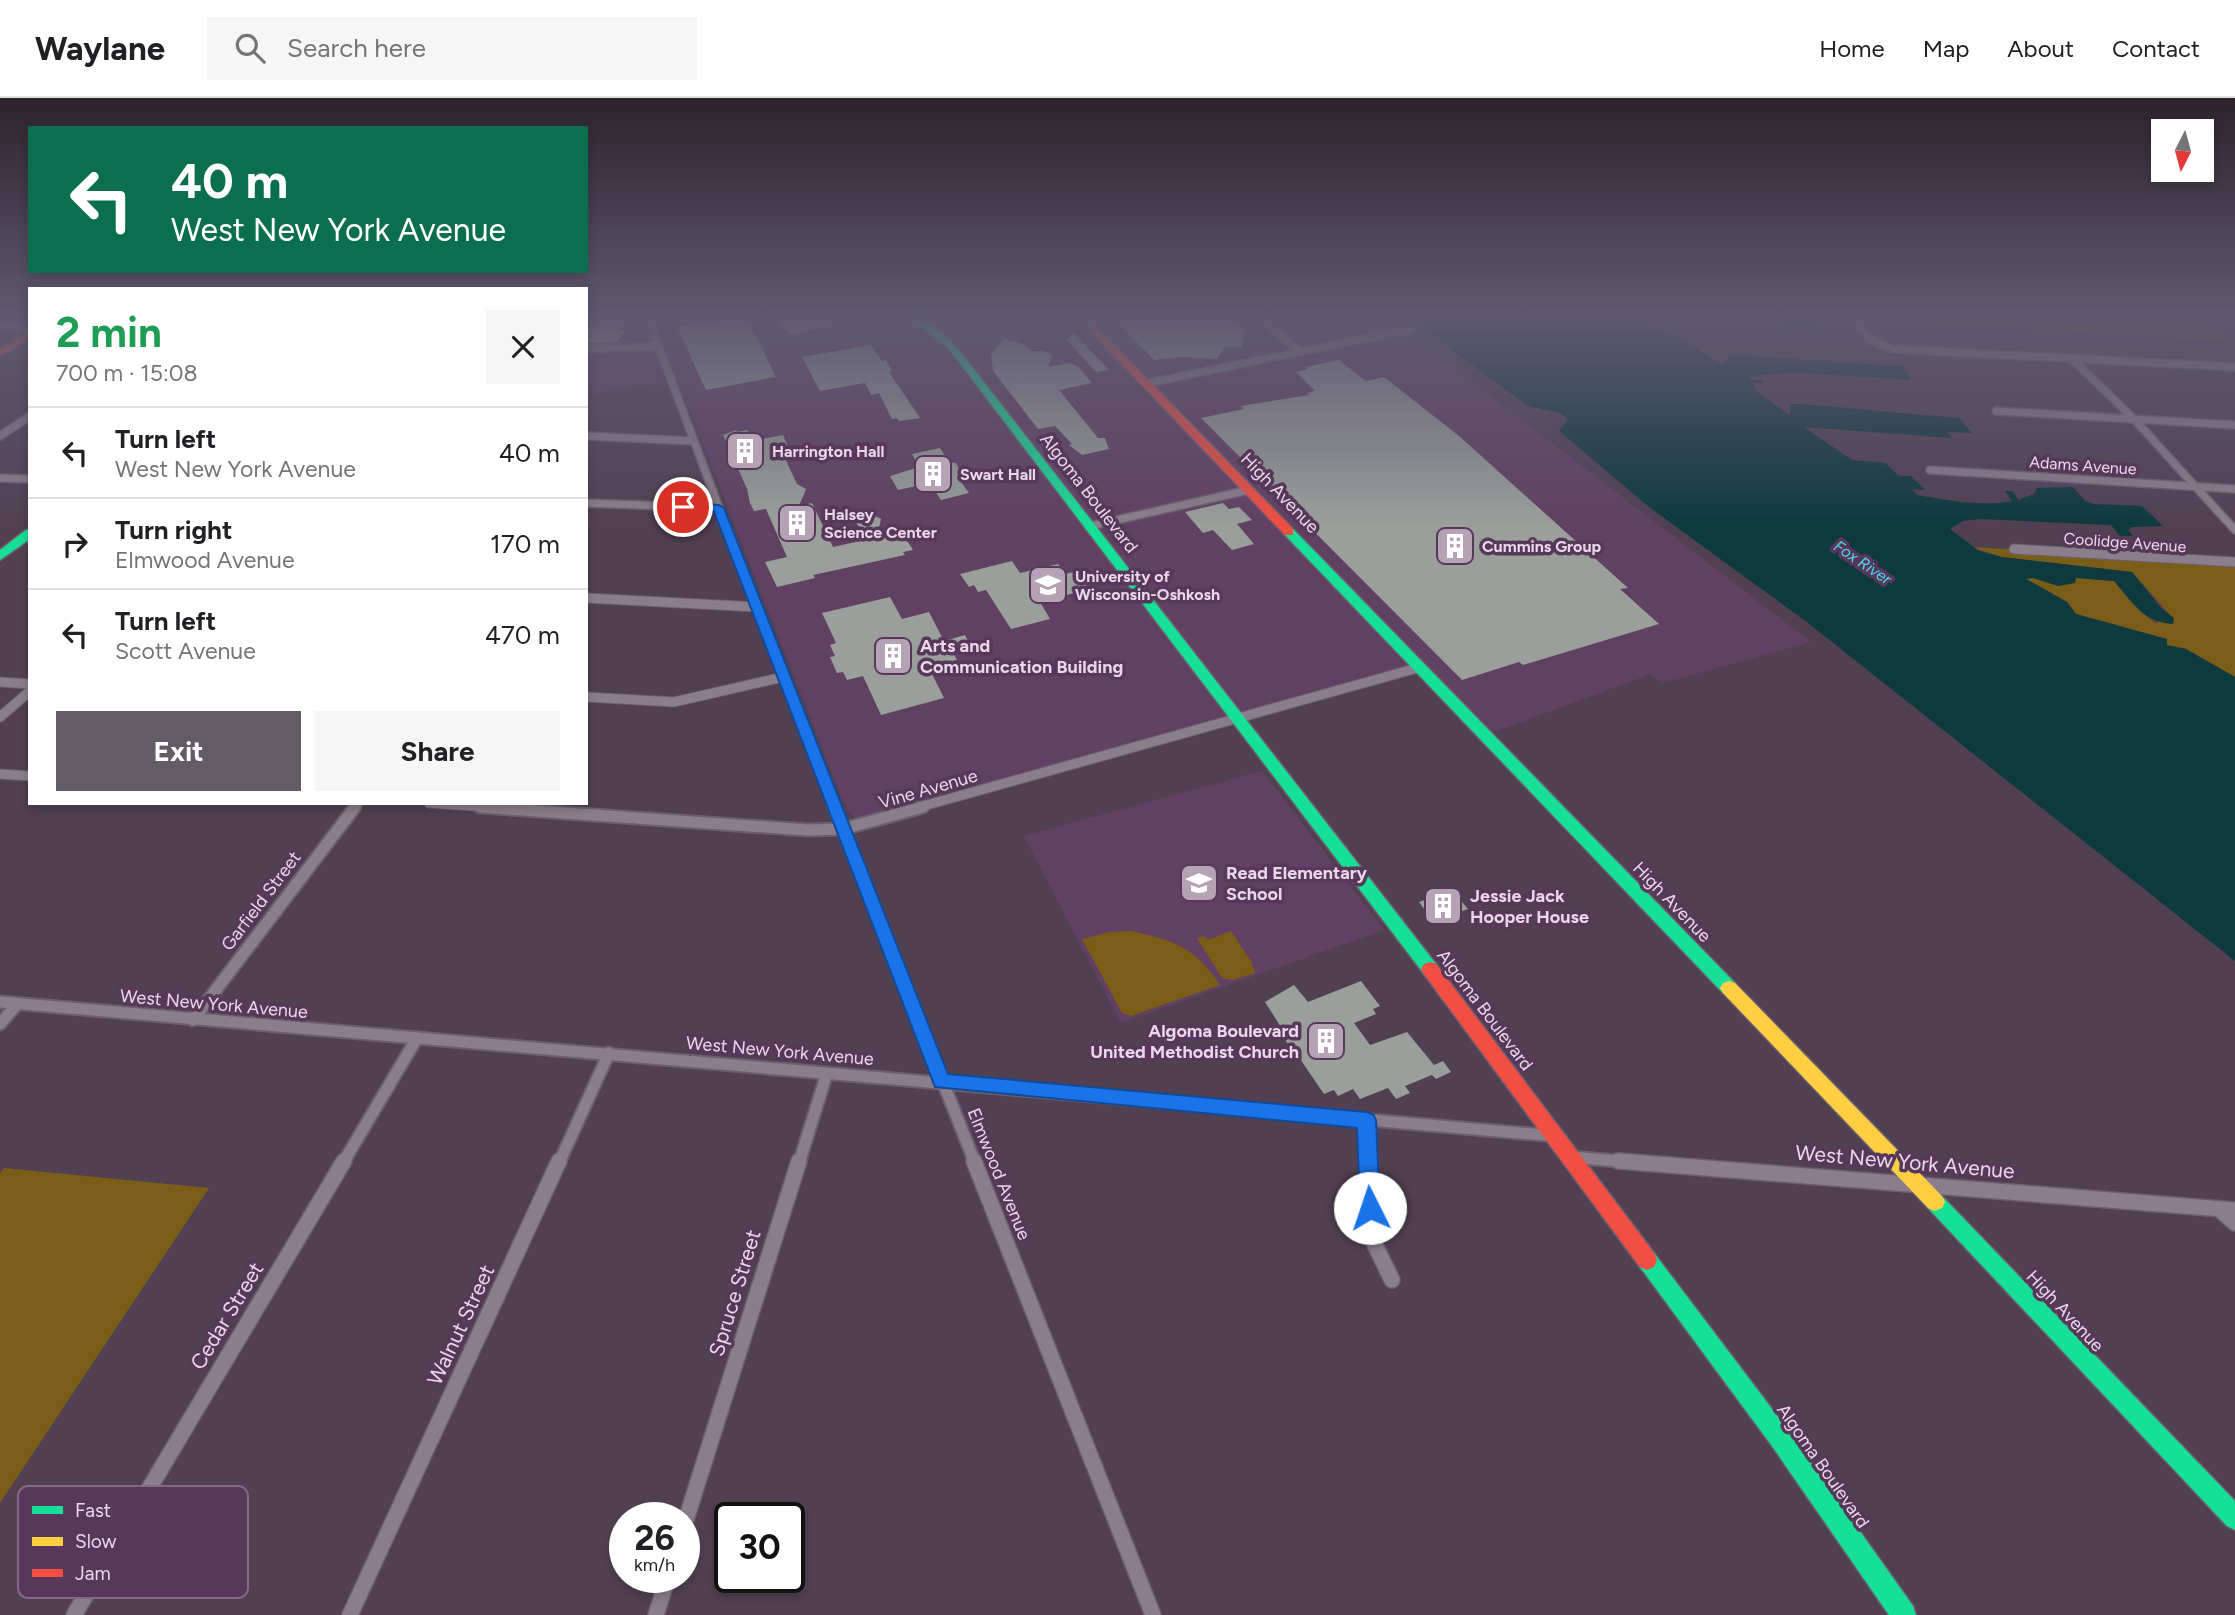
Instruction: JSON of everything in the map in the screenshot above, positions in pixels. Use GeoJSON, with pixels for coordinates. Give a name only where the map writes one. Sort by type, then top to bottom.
{"type":"FeatureCollection","features":[{"type":"Feature","properties":{"kind":"main road","name":"Algoma Boulevard"},"geometry":{"type":"LineString","coordinates":[[982,386],[1556,1136],[1780,1438],[1904,1615]]}},
{"type":"Feature","properties":{"kind":"main road","name":"High Avenue"},"geometry":{"type":"LineString","coordinates":[[1152,386],[2235,1518]]}},
{"type":"Feature","properties":{"kind":"main road"},"geometry":{"type":"LineString","coordinates":[[0,556],[28,535]]}},
{"type":"Feature","properties":{"kind":"street","name":"Elmwood Avenue"},"geometry":{"type":"LineString","coordinates":[[673,386],[783,677],[1153,1615]]}},
{"type":"Feature","properties":{"kind":"street"},"geometry":{"type":"LineString","coordinates":[[2102,386],[2235,530]]}},
{"type":"Feature","properties":{"kind":"street"},"geometry":{"type":"LineString","coordinates":[[1996,411],[2235,425]]}},
{"type":"Feature","properties":{"kind":"street"},"geometry":{"type":"LineString","coordinates":[[0,436],[28,417]]}},
{"type":"Feature","properties":{"kind":"street"},"geometry":{"type":"LineString","coordinates":[[588,436],[694,441]]}},
{"type":"Feature","properties":{"kind":"street","name":"Adams Avenue"},"geometry":{"type":"LineString","coordinates":[[1930,470],[2235,489]]}},
{"type":"Feature","properties":{"kind":"street"},"geometry":{"type":"LineString","coordinates":[[0,478],[28,479]]}},
{"type":"Feature","properties":{"kind":"street"},"geometry":{"type":"LineString","coordinates":[[1090,526],[1249,490]]}},
{"type":"Feature","properties":{"kind":"street"},"geometry":{"type":"LineString","coordinates":[[588,503],[719,508]]}},
{"type":"Feature","properties":{"kind":"street","name":"Coolidge Avenue"},"geometry":{"type":"LineString","coordinates":[[2014,549],[2235,562]]}},
{"type":"Feature","properties":{"kind":"street"},"geometry":{"type":"LineString","coordinates":[[588,598],[757,607]]}},
{"type":"Feature","properties":{"kind":"street","name":"Vine Avenue"},"geometry":{"type":"LineString","coordinates":[[457,805],[808,830],[843,830],[1421,667]]}},
{"type":"Feature","properties":{"kind":"street"},"geometry":{"type":"LineString","coordinates":[[588,697],[674,702],[783,677]]}},
{"type":"Feature","properties":{"kind":"street"},"geometry":{"type":"LineString","coordinates":[[0,682],[28,684]]}},
{"type":"Feature","properties":{"kind":"street"},"geometry":{"type":"LineString","coordinates":[[0,718],[28,693]]}},
{"type":"Feature","properties":{"kind":"street"},"geometry":{"type":"LineString","coordinates":[[0,774],[28,776]]}},
{"type":"Feature","properties":{"kind":"street","name":"Garfield Street"},"geometry":{"type":"LineString","coordinates":[[193,1020],[356,805]]}},
{"type":"Feature","properties":{"kind":"street","name":"West New York Avenue"},"geometry":{"type":"LineString","coordinates":[[0,1002],[1556,1136]]}},
{"type":"Feature","properties":{"kind":"street"},"geometry":{"type":"LineString","coordinates":[[0,1024],[17,1004]]}},
{"type":"Feature","properties":{"kind":"street","name":"Cedar Street"},"geometry":{"type":"LineString","coordinates":[[151,1486],[417,1038]]}},
{"type":"Feature","properties":{"kind":"street","name":"Walnut Street"},"geometry":{"type":"LineString","coordinates":[[350,1615],[608,1053]]}},
{"type":"Feature","properties":{"kind":"street","name":"Spruce Street"},"geometry":{"type":"LineString","coordinates":[[692,1502],[827,1073]]}},
{"type":"Feature","properties":{"kind":"street"},"geometry":{"type":"LineString","coordinates":[[1366,1120],[1372,1229],[1375,1245],[1392,1280]]}},
{"type":"Feature","properties":{"kind":"street","name":"West New York Avenue"},"geometry":{"type":"LineString","coordinates":[[1571,1157],[2235,1210]]}},
{"type":"Feature","properties":{"kind":"street"},"geometry":{"type":"LineString","coordinates":[[2220,1209],[2235,1223]]}},
{"type":"Feature","properties":{"kind":"street"},"geometry":{"type":"LineString","coordinates":[[656,1615],[663,1593]]}},
{"type":"Feature","properties":{"kind":"street","name":"Cedar Street"},"geometry":{"type":"LineString","coordinates":[[74,1615],[84,1598]]}},
{"type":"Feature","properties":{"kind":"shaded area","name":"University of Wisconsin-Oshkosh"},"geometry":{"type":"Polygon","coordinates":[[[588,386],[642,386],[588,395],[588,386]]]}},
{"type":"Feature","properties":{"kind":"shaded area","name":"University of Wisconsin-Oshkosh"},"geometry":{"type":"Polygon","coordinates":[[[680,386],[1139,386],[1374,620],[1151,386],[1478,386],[1811,642],[1663,683],[1651,674],[1485,735],[1420,667],[863,818],[849,812],[680,386]]]}},
{"type":"Feature","properties":{"kind":"shaded area"},"geometry":{"type":"Polygon","coordinates":[[[1971,547],[2235,562],[2235,677],[2186,649],[2167,645],[2166,639],[2076,614],[2067,602],[2025,578],[2059,586],[2075,578],[2114,581],[2142,613],[2156,623],[2171,616],[2132,572],[2002,557],[1971,547]]]}},
{"type":"Feature","properties":{"kind":"shaded area","name":"Read Elementary School"},"geometry":{"type":"Polygon","coordinates":[[[1262,771],[1384,930],[1121,1023],[1024,836],[1262,771]]]}},
{"type":"Feature","properties":{"kind":"shaded area"},"geometry":{"type":"Polygon","coordinates":[[[1131,931],[1183,947],[1202,962],[1220,985],[1131,1016],[1122,1013],[1082,939],[1110,932],[1131,931]]]}},
{"type":"Feature","properties":{"kind":"shaded area"},"geometry":{"type":"Polygon","coordinates":[[[1231,931],[1252,963],[1255,973],[1233,980],[1222,978],[1197,938],[1205,936],[1208,940],[1231,931]]]}},
{"type":"Feature","properties":{"kind":"shaded area"},"geometry":{"type":"Polygon","coordinates":[[[4,1168],[209,1188],[0,1503],[0,1173],[4,1168]]]}},
{"type":"Feature","properties":{"kind":"water","name":"Fox River"},"geometry":{"type":"Polygon","coordinates":[[[1500,386],[1754,386],[1756,391],[1788,414],[1791,413],[1790,404],[1802,404],[1959,418],[1972,433],[1948,432],[1952,438],[1804,427],[1852,460],[1886,463],[1899,476],[1911,476],[1925,490],[1912,489],[1917,495],[1965,502],[2001,503],[2012,501],[2005,491],[2012,491],[2020,501],[2034,494],[2037,488],[2073,487],[2085,501],[2094,504],[2142,506],[2163,526],[2132,527],[2128,530],[2133,536],[2120,536],[2111,525],[1980,519],[1963,521],[1950,529],[1979,551],[2002,557],[2132,572],[2162,609],[2174,618],[2173,624],[2146,615],[2114,581],[2076,578],[2075,583],[2058,586],[2033,578],[2026,579],[2067,602],[2076,614],[2167,639],[2167,645],[2186,649],[2235,677],[2235,961],[1808,623],[1649,507],[1559,431],[1568,419],[1560,413],[1528,406],[1500,386]]]}},
{"type":"Feature","properties":{"kind":"building"},"geometry":{"type":"Polygon","coordinates":[[[704,386],[729,386],[706,390],[704,386]]]}},
{"type":"Feature","properties":{"kind":"building"},"geometry":{"type":"Polygon","coordinates":[[[817,386],[849,386],[820,391],[817,386]]]}},
{"type":"Feature","properties":{"kind":"building"},"geometry":{"type":"Polygon","coordinates":[[[866,386],[898,386],[920,418],[899,421],[897,418],[892,419],[879,393],[871,395],[866,386]]]}},
{"type":"Feature","properties":{"kind":"building"},"geometry":{"type":"Polygon","coordinates":[[[1004,386],[1079,386],[1059,390],[1098,438],[1105,438],[1109,449],[1082,455],[1069,445],[1072,444],[1055,426],[1038,429],[1004,386]]]}},
{"type":"Feature","properties":{"kind":"building","name":"Cummins Group"},"geometry":{"type":"Polygon","coordinates":[[[1310,386],[1395,386],[1459,436],[1628,588],[1620,589],[1659,624],[1523,665],[1519,662],[1462,680],[1201,418],[1244,409],[1241,406],[1309,395],[1307,393],[1315,391],[1310,386]]]}},
{"type":"Feature","properties":{"kind":"building","name":"Halsey Science Center"},"geometry":{"type":"Polygon","coordinates":[[[736,430],[747,430],[752,441],[783,435],[788,447],[780,448],[797,484],[806,489],[799,506],[812,503],[833,547],[869,539],[857,524],[859,517],[871,514],[881,519],[877,537],[893,533],[897,541],[906,539],[913,550],[903,552],[905,555],[813,575],[815,578],[777,587],[765,562],[787,557],[766,509],[754,511],[750,503],[747,489],[723,435],[736,430]]]}},
{"type":"Feature","properties":{"kind":"building","name":"Swart Hall"},"geometry":{"type":"Polygon","coordinates":[[[940,448],[949,462],[956,463],[962,475],[959,479],[969,493],[941,500],[930,483],[898,490],[890,476],[919,467],[912,454],[940,448]]]}},
{"type":"Feature","properties":{"kind":"building"},"geometry":{"type":"Polygon","coordinates":[[[1223,503],[1229,509],[1239,507],[1252,520],[1237,524],[1254,544],[1232,550],[1213,530],[1203,533],[1185,512],[1223,503]]]}},
{"type":"Feature","properties":{"kind":"building"},"geometry":{"type":"Polygon","coordinates":[[[1012,561],[1020,573],[1058,564],[1065,574],[1078,571],[1089,585],[1076,588],[1078,592],[1040,602],[1050,619],[1011,629],[986,590],[978,592],[974,585],[969,587],[960,574],[1012,561]]]}},
{"type":"Feature","properties":{"kind":"building","name":"Arts and Communication Building"},"geometry":{"type":"Polygon","coordinates":[[[890,597],[902,619],[929,612],[944,641],[965,635],[972,649],[953,653],[957,660],[929,668],[944,698],[881,715],[863,676],[847,680],[843,672],[837,673],[830,657],[835,656],[830,645],[836,643],[822,613],[890,597]]]}},
{"type":"Feature","properties":{"kind":"building","name":"Jessie Jack Hooper House"},"geometry":{"type":"Polygon","coordinates":[[[1447,892],[1452,899],[1458,897],[1468,909],[1433,921],[1419,902],[1447,892]]]}},
{"type":"Feature","properties":{"kind":"building","name":"Algoma Boulevard United Methodist Church"},"geometry":{"type":"Polygon","coordinates":[[[1361,981],[1380,1006],[1373,1009],[1376,1014],[1354,1023],[1370,1045],[1407,1032],[1434,1065],[1443,1061],[1451,1072],[1436,1079],[1432,1075],[1405,1086],[1410,1093],[1396,1099],[1388,1088],[1360,1099],[1353,1089],[1338,1096],[1334,1090],[1324,1094],[1298,1056],[1289,1058],[1283,1049],[1289,1046],[1283,1036],[1286,1035],[1265,1002],[1294,985],[1308,1002],[1361,981]]]}},
{"type":"Feature","properties":{"kind":"traffic: fast"},"geometry":{"type":"LineString","coordinates":[[982,386],[1430,969]]}},
{"type":"Feature","properties":{"kind":"traffic: fast"},"geometry":{"type":"LineString","coordinates":[[1289,532],[1729,988]]}},
{"type":"Feature","properties":{"kind":"traffic: fast"},"geometry":{"type":"LineString","coordinates":[[0,556],[28,535]]}},
{"type":"Feature","properties":{"kind":"traffic: fast"},"geometry":{"type":"LineString","coordinates":[[1935,1202],[2235,1518]]}},
{"type":"Feature","properties":{"kind":"traffic: fast"},"geometry":{"type":"LineString","coordinates":[[1647,1260],[1780,1438],[1904,1615]]}},
{"type":"Feature","properties":{"kind":"traffic: slow"},"geometry":{"type":"LineString","coordinates":[[1729,988],[1935,1202]]}},
{"type":"Feature","properties":{"kind":"traffic: jam"},"geometry":{"type":"LineString","coordinates":[[1148,386],[1289,532]]}},
{"type":"Feature","properties":{"kind":"traffic: jam"},"geometry":{"type":"LineString","coordinates":[[1430,969],[1647,1260]]}},
{"type":"Feature","properties":{"kind":"place","name":"Harrington Hall"},"geometry":{"type":"Point","coordinates":[745,451]}},
{"type":"Feature","properties":{"kind":"place","name":"Swart Hall"},"geometry":{"type":"Point","coordinates":[933,474]}},
{"type":"Feature","properties":{"kind":"place","name":"Halsey Science Center"},"geometry":{"type":"Point","coordinates":[797,523]}},
{"type":"Feature","properties":{"kind":"place","name":"Cummins Group"},"geometry":{"type":"Point","coordinates":[1455,546]}},
{"type":"Feature","properties":{"kind":"place","name":"University of Wisconsin-Oshkosh"},"geometry":{"type":"Point","coordinates":[1048,585]}},
{"type":"Feature","properties":{"kind":"place","name":"Arts and Communication Building"},"geometry":{"type":"Point","coordinates":[893,656]}},
{"type":"Feature","properties":{"kind":"place","name":"Read Elementary School"},"geometry":{"type":"Point","coordinates":[1199,883]}},
{"type":"Feature","properties":{"kind":"place","name":"Jessie Jack Hooper House"},"geometry":{"type":"Point","coordinates":[1443,906]}},
{"type":"Feature","properties":{"kind":"place","name":"Algoma Boulevard United Methodist Church"},"geometry":{"type":"Point","coordinates":[1326,1041]}},
{"type":"Feature","properties":{"kind":"route"},"geometry":{"type":"LineString","coordinates":[[683,507],[719,508],[792,702],[942,1082],[1366,1120],[1370,1208]]}}]}
